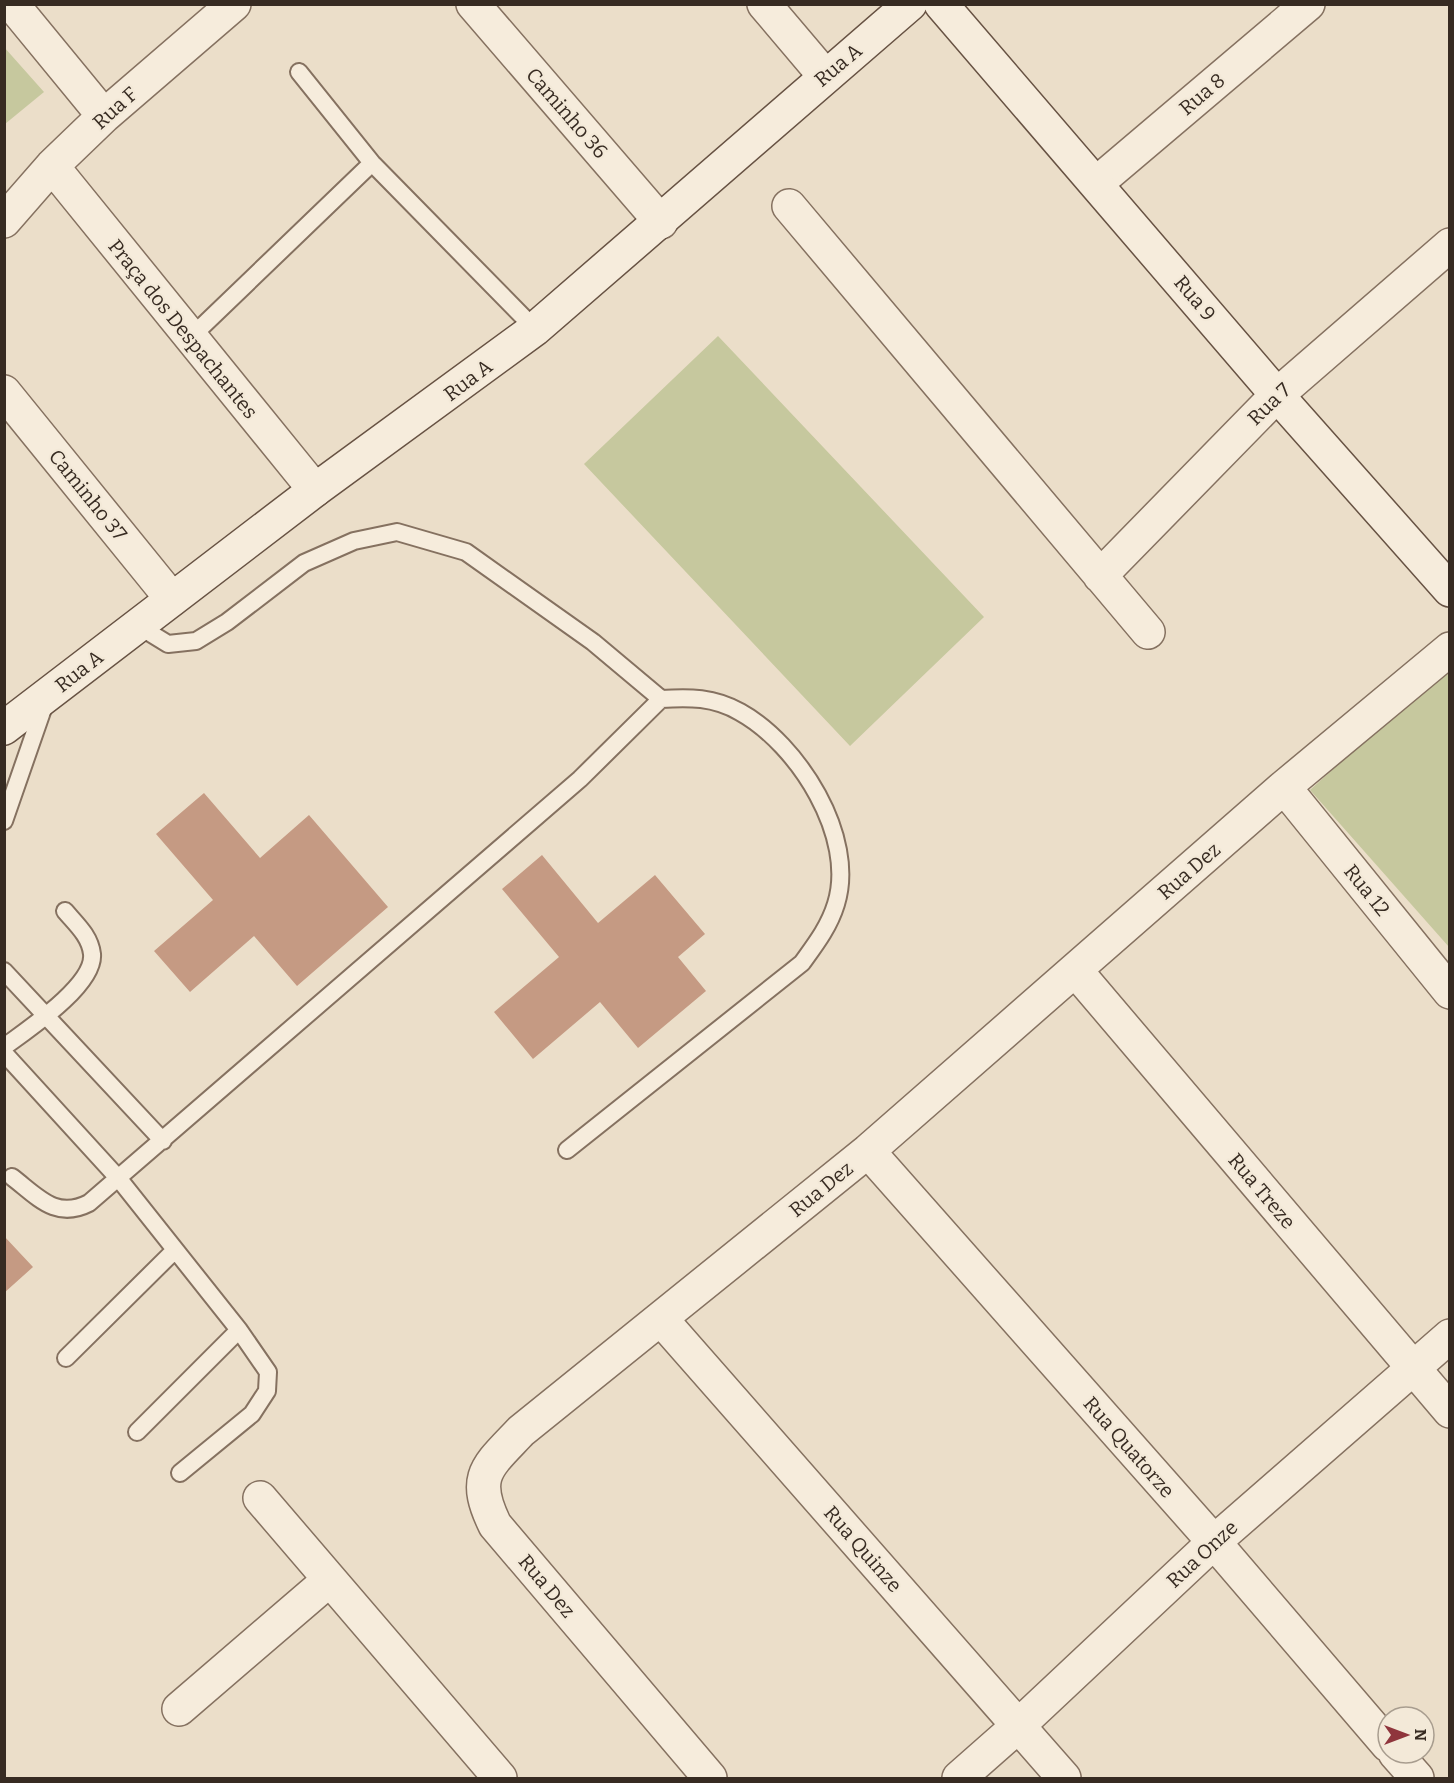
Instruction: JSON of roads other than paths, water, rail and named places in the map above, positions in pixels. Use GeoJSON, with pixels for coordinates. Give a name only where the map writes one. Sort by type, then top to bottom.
{"type":"FeatureCollection","features":[{"type":"Feature","properties":{"kind":"street"},"geometry":{"type":"LineString","coordinates":[[12,4],[104,116]]}},
{"type":"Feature","properties":{"kind":"street","name":"Caminho 36"},"geometry":{"type":"LineString","coordinates":[[472,4],[661,222]]}},
{"type":"Feature","properties":{"kind":"street"},"geometry":{"type":"LineString","coordinates":[[764,4],[825,76]]}},
{"type":"Feature","properties":{"kind":"street","name":"Rua A"},"geometry":{"type":"LineString","coordinates":[[4,728],[315,490],[535,329],[910,4]]}},
{"type":"Feature","properties":{"kind":"street","name":"Rua 9"},"geometry":{"type":"LineString","coordinates":[[941,4],[1277,395],[1449,590]]}},
{"type":"Feature","properties":{"kind":"street","name":"Rua 8"},"geometry":{"type":"LineString","coordinates":[[1097,183],[1308,4]]}},
{"type":"Feature","properties":{"kind":"street","name":"Rua F"},"geometry":{"type":"LineString","coordinates":[[4,221],[52,166],[212,12]]}},
{"type":"Feature","properties":{"kind":"street","name":"Praça dos Despachantes"},"geometry":{"type":"LineString","coordinates":[[52,166],[315,490]]}},
{"type":"Feature","properties":{"kind":"street"},"geometry":{"type":"LineString","coordinates":[[789,206],[1148,632]]}},
{"type":"Feature","properties":{"kind":"street","name":"Rua 7"},"geometry":{"type":"LineString","coordinates":[[1100,576],[1277,395],[1449,245]]}},
{"type":"Feature","properties":{"kind":"street","name":"Caminho 37"},"geometry":{"type":"LineString","coordinates":[[4,392],[172,599]]}},
{"type":"Feature","properties":{"kind":"street","name":"Rua Dez"},"geometry":{"type":"LineString","coordinates":[[710,1779],[495,1525],[486,1508],[482,1485],[490,1464],[521,1431],[868,1151],[1284,787],[1449,649]]}},
{"type":"Feature","properties":{"kind":"street","name":"Rua 12"},"geometry":{"type":"LineString","coordinates":[[1284,787],[1449,992]]}},
{"type":"Feature","properties":{"kind":"street","name":"Rua Treze"},"geometry":{"type":"LineString","coordinates":[[1076,971],[1449,1411]]}},
{"type":"Feature","properties":{"kind":"street","name":"Rua Quatorze"},"geometry":{"type":"LineString","coordinates":[[868,1151],[1214,1542],[1376,1731]]}},
{"type":"Feature","properties":{"kind":"street","name":"Rua Quinze"},"geometry":{"type":"LineString","coordinates":[[661,1319],[1064,1779]]}},
{"type":"Feature","properties":{"kind":"street","name":"Rua Onze"},"geometry":{"type":"LineString","coordinates":[[959,1779],[1214,1542],[1449,1336]]}},
{"type":"Feature","properties":{"kind":"street"},"geometry":{"type":"LineString","coordinates":[[260,1498],[494,1776]]}},
{"type":"Feature","properties":{"kind":"street"},"geometry":{"type":"LineString","coordinates":[[179,1709],[328,1581]]}},
{"type":"Feature","properties":{"kind":"street"},"geometry":{"type":"LineString","coordinates":[[1405,1765],[1417,1779]]}},
{"type":"Feature","properties":{"kind":"lane"},"geometry":{"type":"LineString","coordinates":[[299,72],[372,163],[535,329]]}},
{"type":"Feature","properties":{"kind":"lane"},"geometry":{"type":"LineString","coordinates":[[190,338],[372,163]]}},
{"type":"Feature","properties":{"kind":"lane"},"geometry":{"type":"LineString","coordinates":[[137,625],[168,644],[196,641],[227,622],[304,563],[354,541],[397,532],[466,552],[593,642],[661,699]]}},
{"type":"Feature","properties":{"kind":"lane"},"geometry":{"type":"LineString","coordinates":[[4,821],[48,694]]}},
{"type":"Feature","properties":{"kind":"lane"},"geometry":{"type":"LineString","coordinates":[[12,1177],[47,1204],[63,1210],[75,1210],[89,1203],[580,779],[661,699],[698,697],[740,711],[778,741],[818,792],[832,825],[840,864],[837,903],[824,933],[802,963],[567,1150]]}},
{"type":"Feature","properties":{"kind":"lane"},"geometry":{"type":"LineString","coordinates":[[4,1047],[45,1016],[80,984],[91,966],[92,953],[86,938],[64,911]]}},
{"type":"Feature","properties":{"kind":"lane"},"geometry":{"type":"LineString","coordinates":[[4,971],[163,1141]]}},
{"type":"Feature","properties":{"kind":"lane"},"geometry":{"type":"LineString","coordinates":[[4,1053],[119,1179],[239,1330],[268,1372],[267,1391],[252,1414],[180,1473]]}},
{"type":"Feature","properties":{"kind":"lane"},"geometry":{"type":"LineString","coordinates":[[66,1358],[174,1251]]}},
{"type":"Feature","properties":{"kind":"lane"},"geometry":{"type":"LineString","coordinates":[[137,1432],[239,1330]]}}]}
